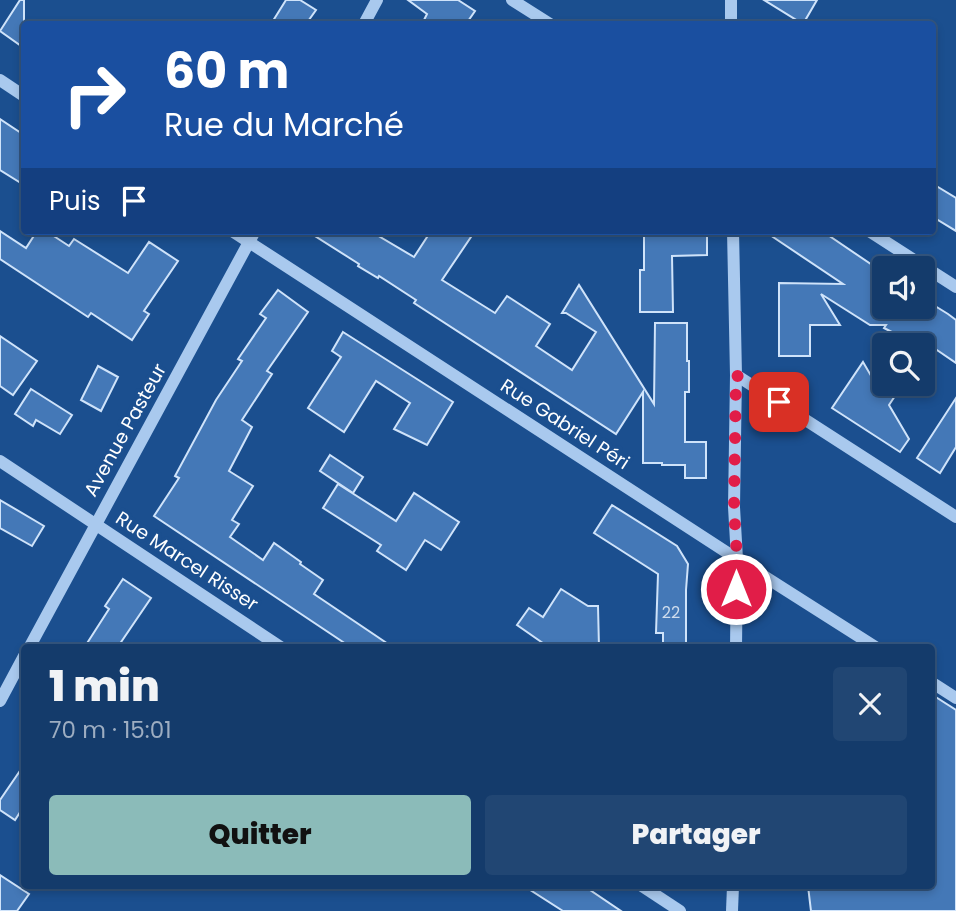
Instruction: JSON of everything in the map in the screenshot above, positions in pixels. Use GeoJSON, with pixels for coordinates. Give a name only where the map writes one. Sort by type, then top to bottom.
{"type":"FeatureCollection","features":[{"type":"Feature","properties":{"kind":"street"},"geometry":{"type":"LineString","coordinates":[[366,21],[377,0]]}},
{"type":"Feature","properties":{"kind":"street"},"geometry":{"type":"LineString","coordinates":[[512,0],[545,21]]}},
{"type":"Feature","properties":{"kind":"street"},"geometry":{"type":"LineString","coordinates":[[731,0],[731,21]]}},
{"type":"Feature","properties":{"kind":"street"},"geometry":{"type":"LineString","coordinates":[[0,80],[21,94]]}},
{"type":"Feature","properties":{"kind":"street"},"geometry":{"type":"LineString","coordinates":[[733,235],[736,644]]}},
{"type":"Feature","properties":{"kind":"street"},"geometry":{"type":"LineString","coordinates":[[875,235],[956,287]]}},
{"type":"Feature","properties":{"kind":"street","name":"Avenue Pasteur"},"geometry":{"type":"LineString","coordinates":[[31,644],[252,237]]}},
{"type":"Feature","properties":{"kind":"street","name":"Rue Gabriel Péri"},"geometry":{"type":"LineString","coordinates":[[252,237],[737,559],[871,644]]}},
{"type":"Feature","properties":{"kind":"street"},"geometry":{"type":"LineString","coordinates":[[736,375],[956,517]]}},
{"type":"Feature","properties":{"kind":"street","name":"Rue Marcel Risser"},"geometry":{"type":"LineString","coordinates":[[0,461],[276,644]]}},
{"type":"Feature","properties":{"kind":"street"},"geometry":{"type":"LineString","coordinates":[[0,701],[21,662]]}},
{"type":"Feature","properties":{"kind":"street"},"geometry":{"type":"LineString","coordinates":[[935,685],[956,698]]}},
{"type":"Feature","properties":{"kind":"street"},"geometry":{"type":"LineString","coordinates":[[647,889],[680,911]]}},
{"type":"Feature","properties":{"kind":"street"},"geometry":{"type":"LineString","coordinates":[[732,911],[733,889]]}},
{"type":"Feature","properties":{"kind":"building"},"geometry":{"type":"Polygon","coordinates":[[[20,0],[24,0],[21,46],[0,31],[20,0]]]}},
{"type":"Feature","properties":{"kind":"building"},"geometry":{"type":"Polygon","coordinates":[[[286,0],[300,0],[316,10],[308,21],[273,21],[286,0]]]}},
{"type":"Feature","properties":{"kind":"building"},"geometry":{"type":"Polygon","coordinates":[[[408,0],[458,0],[475,11],[468,21],[424,21],[427,14],[408,0]]]}},
{"type":"Feature","properties":{"kind":"building"},"geometry":{"type":"Polygon","coordinates":[[[764,0],[817,0],[805,21],[798,21],[764,0]]]}},
{"type":"Feature","properties":{"kind":"building"},"geometry":{"type":"Polygon","coordinates":[[[0,119],[21,133],[21,183],[0,170],[0,119]]]}},
{"type":"Feature","properties":{"kind":"building"},"geometry":{"type":"Polygon","coordinates":[[[936,186],[956,198],[956,231],[936,219],[936,186]]]}},
{"type":"Feature","properties":{"kind":"building"},"geometry":{"type":"Polygon","coordinates":[[[0,231],[26,248],[34,235],[52,235],[69,246],[74,239],[128,273],[149,242],[178,261],[144,311],[149,314],[132,340],[91,313],[88,317],[0,259],[0,231]]]}},
{"type":"Feature","properties":{"kind":"building"},"geometry":{"type":"Polygon","coordinates":[[[313,235],[377,235],[414,257],[428,235],[472,235],[442,280],[495,313],[507,296],[550,324],[536,346],[572,370],[596,332],[562,313],[579,285],[654,404],[655,323],[687,323],[689,392],[685,392],[685,442],[706,442],[706,478],[685,478],[685,465],[643,463],[643,392],[616,434],[414,303],[416,300],[358,266],[359,264],[313,235]]]}},
{"type":"Feature","properties":{"kind":"building"},"geometry":{"type":"Polygon","coordinates":[[[644,235],[707,235],[707,255],[672,256],[673,312],[640,312],[640,270],[644,270],[644,235]]]}},
{"type":"Feature","properties":{"kind":"building"},"geometry":{"type":"Polygon","coordinates":[[[770,235],[828,235],[872,265],[872,319],[935,319],[935,306],[956,320],[956,363],[935,349],[935,333],[894,333],[884,328],[886,325],[870,325],[821,294],[840,325],[810,325],[810,356],[779,356],[779,283],[843,284],[770,235]]]}},
{"type":"Feature","properties":{"kind":"building"},"geometry":{"type":"Polygon","coordinates":[[[278,290],[308,312],[267,371],[272,374],[242,420],[252,427],[229,471],[253,486],[232,520],[239,524],[230,537],[263,560],[274,543],[323,580],[314,594],[388,644],[346,644],[154,516],[179,478],[175,476],[216,400],[242,361],[238,359],[266,318],[260,314],[278,290]]]}},
{"type":"Feature","properties":{"kind":"building"},"geometry":{"type":"Polygon","coordinates":[[[343,332],[453,402],[427,445],[394,429],[410,403],[376,381],[344,432],[308,408],[341,357],[332,351],[343,332]]]}},
{"type":"Feature","properties":{"kind":"building"},"geometry":{"type":"Polygon","coordinates":[[[0,336],[37,361],[13,395],[0,386],[0,336]]]}},
{"type":"Feature","properties":{"kind":"building"},"geometry":{"type":"Polygon","coordinates":[[[863,362],[872,377],[872,396],[895,396],[889,405],[909,439],[900,452],[832,408],[863,362]]]}},
{"type":"Feature","properties":{"kind":"building"},"geometry":{"type":"Polygon","coordinates":[[[98,366],[118,377],[101,411],[81,400],[98,366]]]}},
{"type":"Feature","properties":{"kind":"building"},"geometry":{"type":"Polygon","coordinates":[[[31,389],[72,415],[60,434],[36,420],[33,426],[15,414],[31,389]]]}},
{"type":"Feature","properties":{"kind":"building"},"geometry":{"type":"Polygon","coordinates":[[[956,398],[956,447],[940,473],[917,458],[956,398]]]}},
{"type":"Feature","properties":{"kind":"building"},"geometry":{"type":"Polygon","coordinates":[[[330,455],[363,477],[353,493],[320,471],[330,455]]]}},
{"type":"Feature","properties":{"kind":"building"},"geometry":{"type":"Polygon","coordinates":[[[338,484],[396,521],[414,493],[459,522],[441,550],[425,540],[406,570],[377,551],[381,545],[323,508],[338,484]]]}},
{"type":"Feature","properties":{"kind":"building"},"geometry":{"type":"Polygon","coordinates":[[[0,500],[44,526],[32,546],[0,528],[0,500]]]}},
{"type":"Feature","properties":{"kind":"building"},"geometry":{"type":"Polygon","coordinates":[[[612,505],[677,546],[688,564],[686,644],[663,644],[663,633],[656,633],[658,574],[594,533],[612,505]]]}},
{"type":"Feature","properties":{"kind":"building"},"geometry":{"type":"Polygon","coordinates":[[[123,579],[151,598],[120,644],[87,644],[109,609],[105,606],[123,579]]]}},
{"type":"Feature","properties":{"kind":"building"},"geometry":{"type":"Polygon","coordinates":[[[561,589],[588,606],[598,606],[599,644],[544,644],[517,625],[529,608],[543,617],[561,589]]]}},
{"type":"Feature","properties":{"kind":"building"},"geometry":{"type":"Polygon","coordinates":[[[935,697],[956,710],[956,911],[811,911],[808,889],[935,889],[935,697]]]}},
{"type":"Feature","properties":{"kind":"building"},"geometry":{"type":"Polygon","coordinates":[[[21,769],[21,811],[15,820],[0,810],[0,800],[21,769]]]}},
{"type":"Feature","properties":{"kind":"building"},"geometry":{"type":"Polygon","coordinates":[[[0,875],[29,894],[17,911],[0,911],[0,875]]]}},
{"type":"Feature","properties":{"kind":"building"},"geometry":{"type":"Polygon","coordinates":[[[529,889],[588,889],[621,911],[563,911],[529,889]]]}},
{"type":"Feature","properties":{"kind":"route"},"geometry":{"type":"LineString","coordinates":[[736,589],[736,375],[779,402]]}}]}
